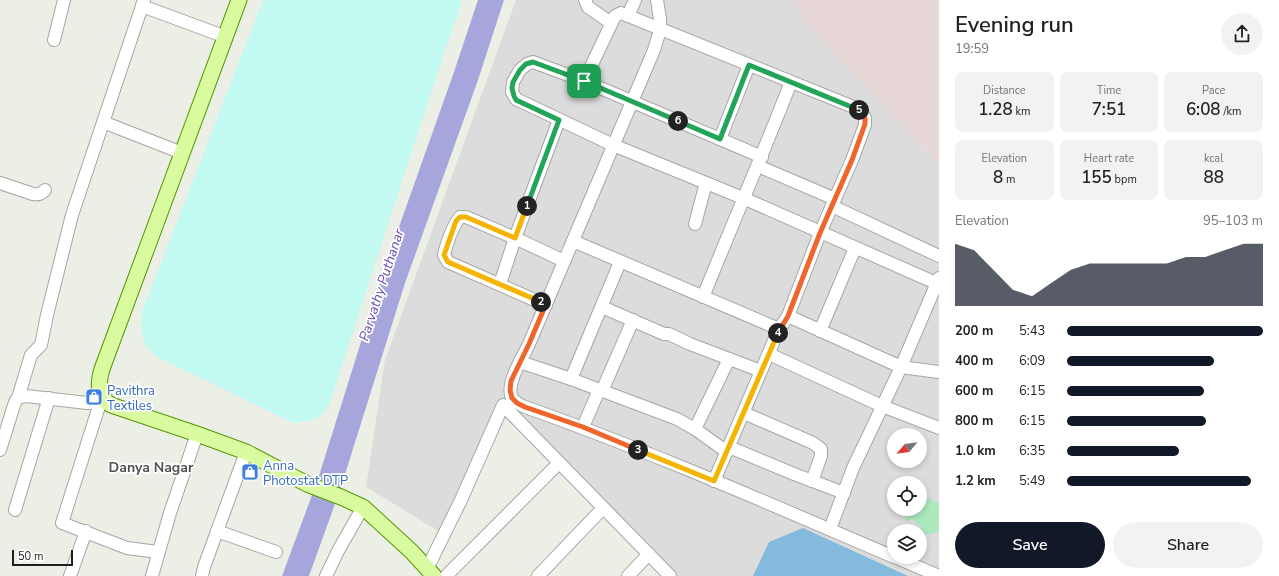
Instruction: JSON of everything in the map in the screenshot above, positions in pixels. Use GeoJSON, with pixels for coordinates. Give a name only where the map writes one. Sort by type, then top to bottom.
{"type":"FeatureCollection","features":[{"type":"Feature","properties":{"kind":"main road"},"geometry":{"type":"LineString","coordinates":[[240,0],[102,369],[99,386],[103,403],[246,452],[307,484],[342,497],[363,508],[412,552],[431,572]]}},
{"type":"Feature","properties":{"kind":"street"},"geometry":{"type":"LineString","coordinates":[[54,40],[64,0]]}},
{"type":"Feature","properties":{"kind":"street"},"geometry":{"type":"LineString","coordinates":[[585,0],[588,7],[611,23]]}},
{"type":"Feature","properties":{"kind":"street"},"geometry":{"type":"LineString","coordinates":[[628,16],[635,0]]}},
{"type":"Feature","properties":{"kind":"street"},"geometry":{"type":"LineString","coordinates":[[657,0],[660,30],[654,50],[546,304],[511,381],[508,393],[517,403],[525,407],[583,427],[887,554]]}},
{"type":"Feature","properties":{"kind":"street"},"geometry":{"type":"LineString","coordinates":[[0,450],[2,433],[18,398],[32,355],[41,345],[72,215],[143,3],[226,37]]}},
{"type":"Feature","properties":{"kind":"street"},"geometry":{"type":"LineString","coordinates":[[584,81],[611,23],[615,16],[621,13],[856,108],[865,118],[865,124],[852,160],[820,233],[788,316],[780,328],[714,481]]}},
{"type":"Feature","properties":{"kind":"street"},"geometry":{"type":"LineString","coordinates":[[830,529],[853,468],[901,367],[938,280],[855,248],[743,198],[614,145],[516,100],[512,88],[513,82],[520,70],[526,64],[533,62],[584,81],[720,139],[834,202],[939,256]]}},
{"type":"Feature","properties":{"kind":"street"},"geometry":{"type":"LineString","coordinates":[[720,139],[749,65]]}},
{"type":"Feature","properties":{"kind":"street"},"geometry":{"type":"LineString","coordinates":[[703,296],[743,198],[760,162],[791,82]]}},
{"type":"Feature","properties":{"kind":"street"},"geometry":{"type":"LineString","coordinates":[[500,284],[515,238],[559,120]]}},
{"type":"Feature","properties":{"kind":"street"},"geometry":{"type":"LineString","coordinates":[[103,122],[182,153]]}},
{"type":"Feature","properties":{"kind":"street"},"geometry":{"type":"LineString","coordinates":[[0,183],[39,195],[45,190]]}},
{"type":"Feature","properties":{"kind":"street"},"geometry":{"type":"LineString","coordinates":[[695,224],[706,183]]}},
{"type":"Feature","properties":{"kind":"street"},"geometry":{"type":"LineString","coordinates":[[546,304],[448,262],[444,255],[456,221],[460,217],[466,217],[564,261]]}},
{"type":"Feature","properties":{"kind":"street"},"geometry":{"type":"LineString","coordinates":[[573,241],[780,328]]}},
{"type":"Feature","properties":{"kind":"street"},"geometry":{"type":"LineString","coordinates":[[820,331],[855,248]]}},
{"type":"Feature","properties":{"kind":"street"},"geometry":{"type":"LineString","coordinates":[[571,379],[620,262]]}},
{"type":"Feature","properties":{"kind":"street"},"geometry":{"type":"LineString","coordinates":[[602,307],[664,334],[669,334],[690,344],[761,371]]}},
{"type":"Feature","properties":{"kind":"street"},"geometry":{"type":"LineString","coordinates":[[788,316],[901,367],[939,372]]}},
{"type":"Feature","properties":{"kind":"street"},"geometry":{"type":"LineString","coordinates":[[583,427],[633,320]]}},
{"type":"Feature","properties":{"kind":"street"},"geometry":{"type":"LineString","coordinates":[[769,354],[882,406],[939,428]]}},
{"type":"Feature","properties":{"kind":"street"},"geometry":{"type":"LineString","coordinates":[[695,429],[729,359]]}},
{"type":"Feature","properties":{"kind":"street"},"geometry":{"type":"LineString","coordinates":[[520,362],[571,379],[677,419],[728,450],[844,493]]}},
{"type":"Feature","properties":{"kind":"street"},"geometry":{"type":"LineString","coordinates":[[18,398],[26,396],[87,403],[103,403],[62,523],[86,531],[126,548],[158,552]]}},
{"type":"Feature","properties":{"kind":"street"},"geometry":{"type":"LineString","coordinates":[[15,510],[49,398]]}},
{"type":"Feature","properties":{"kind":"street"},"geometry":{"type":"LineString","coordinates":[[431,572],[503,405],[670,576]]}},
{"type":"Feature","properties":{"kind":"street"},"geometry":{"type":"LineString","coordinates":[[744,413],[813,443],[821,449],[821,456],[812,481]]}},
{"type":"Feature","properties":{"kind":"street"},"geometry":{"type":"LineString","coordinates":[[152,576],[170,513],[197,434]]}},
{"type":"Feature","properties":{"kind":"street"},"geometry":{"type":"LineString","coordinates":[[202,576],[246,452]]}},
{"type":"Feature","properties":{"kind":"street"},"geometry":{"type":"LineString","coordinates":[[446,576],[559,463]]}},
{"type":"Feature","properties":{"kind":"street"},"geometry":{"type":"LineString","coordinates":[[326,576],[338,551],[363,508]]}},
{"type":"Feature","properties":{"kind":"street"},"geometry":{"type":"LineString","coordinates":[[538,576],[604,508]]}},
{"type":"Feature","properties":{"kind":"street"},"geometry":{"type":"LineString","coordinates":[[70,576],[86,531]]}},
{"type":"Feature","properties":{"kind":"street"},"geometry":{"type":"LineString","coordinates":[[217,531],[276,552]]}},
{"type":"Feature","properties":{"kind":"street"},"geometry":{"type":"LineString","coordinates":[[628,576],[649,554]]}},
{"type":"Feature","properties":{"kind":"street"},"geometry":{"type":"LineString","coordinates":[[911,564],[939,576]]}},
{"type":"Feature","properties":{"kind":"shaded area"},"geometry":{"type":"Polygon","coordinates":[[[263,0],[462,0],[329,405],[317,419],[294,423],[155,356],[145,344],[141,328],[142,312],[263,0]]]}},
{"type":"Feature","properties":{"kind":"shaded area"},"geometry":{"type":"Polygon","coordinates":[[[516,0],[792,0],[807,24],[939,164],[939,576],[673,576],[513,404],[445,535],[366,487],[385,360],[516,0]]]}},
{"type":"Feature","properties":{"kind":"shaded area"},"geometry":{"type":"Polygon","coordinates":[[[792,0],[939,0],[939,164],[807,24],[792,0]]]}},
{"type":"Feature","properties":{"kind":"shaded area"},"geometry":{"type":"Polygon","coordinates":[[[803,528],[908,576],[753,576],[769,542],[803,528]]]}},
{"type":"Feature","properties":{"kind":"green space"},"geometry":{"type":"Polygon","coordinates":[[[927,498],[937,503],[939,502],[939,518],[937,522],[939,523],[939,531],[927,534],[927,524],[918,524],[912,519],[907,522],[904,516],[927,516],[927,498]]]}},
{"type":"Feature","properties":{"kind":"water","name":"Parvathy Puthanar"},"geometry":{"type":"Polygon","coordinates":[[[478,0],[504,0],[478,80],[405,283],[341,487],[309,576],[282,576],[318,479],[382,275],[478,0]]]}},
{"type":"Feature","properties":{"kind":"place","name":"Pavithra Textiles"},"geometry":{"type":"Point","coordinates":[94,397]}},
{"type":"Feature","properties":{"kind":"place","name":"Anna Photostat DTP"},"geometry":{"type":"Point","coordinates":[250,472]}},
{"type":"Feature","properties":{"kind":"district","name":"Danya Nagar"},"geometry":{"type":"Point","coordinates":[151,467]}},
{"type":"Feature","properties":{"kind":"route"},"geometry":{"type":"LineString","coordinates":[[529,62],[533,62],[584,81],[720,139],[749,65],[856,108],[865,118],[865,124],[852,160],[820,233],[788,316],[780,328],[714,481],[583,427],[517,403],[512,398],[510,390],[511,381],[546,304],[448,262],[445,259],[445,250],[456,221],[460,217],[466,217],[515,238],[559,120],[516,100],[512,92],[512,88],[513,82],[520,70],[529,62]]}}]}
